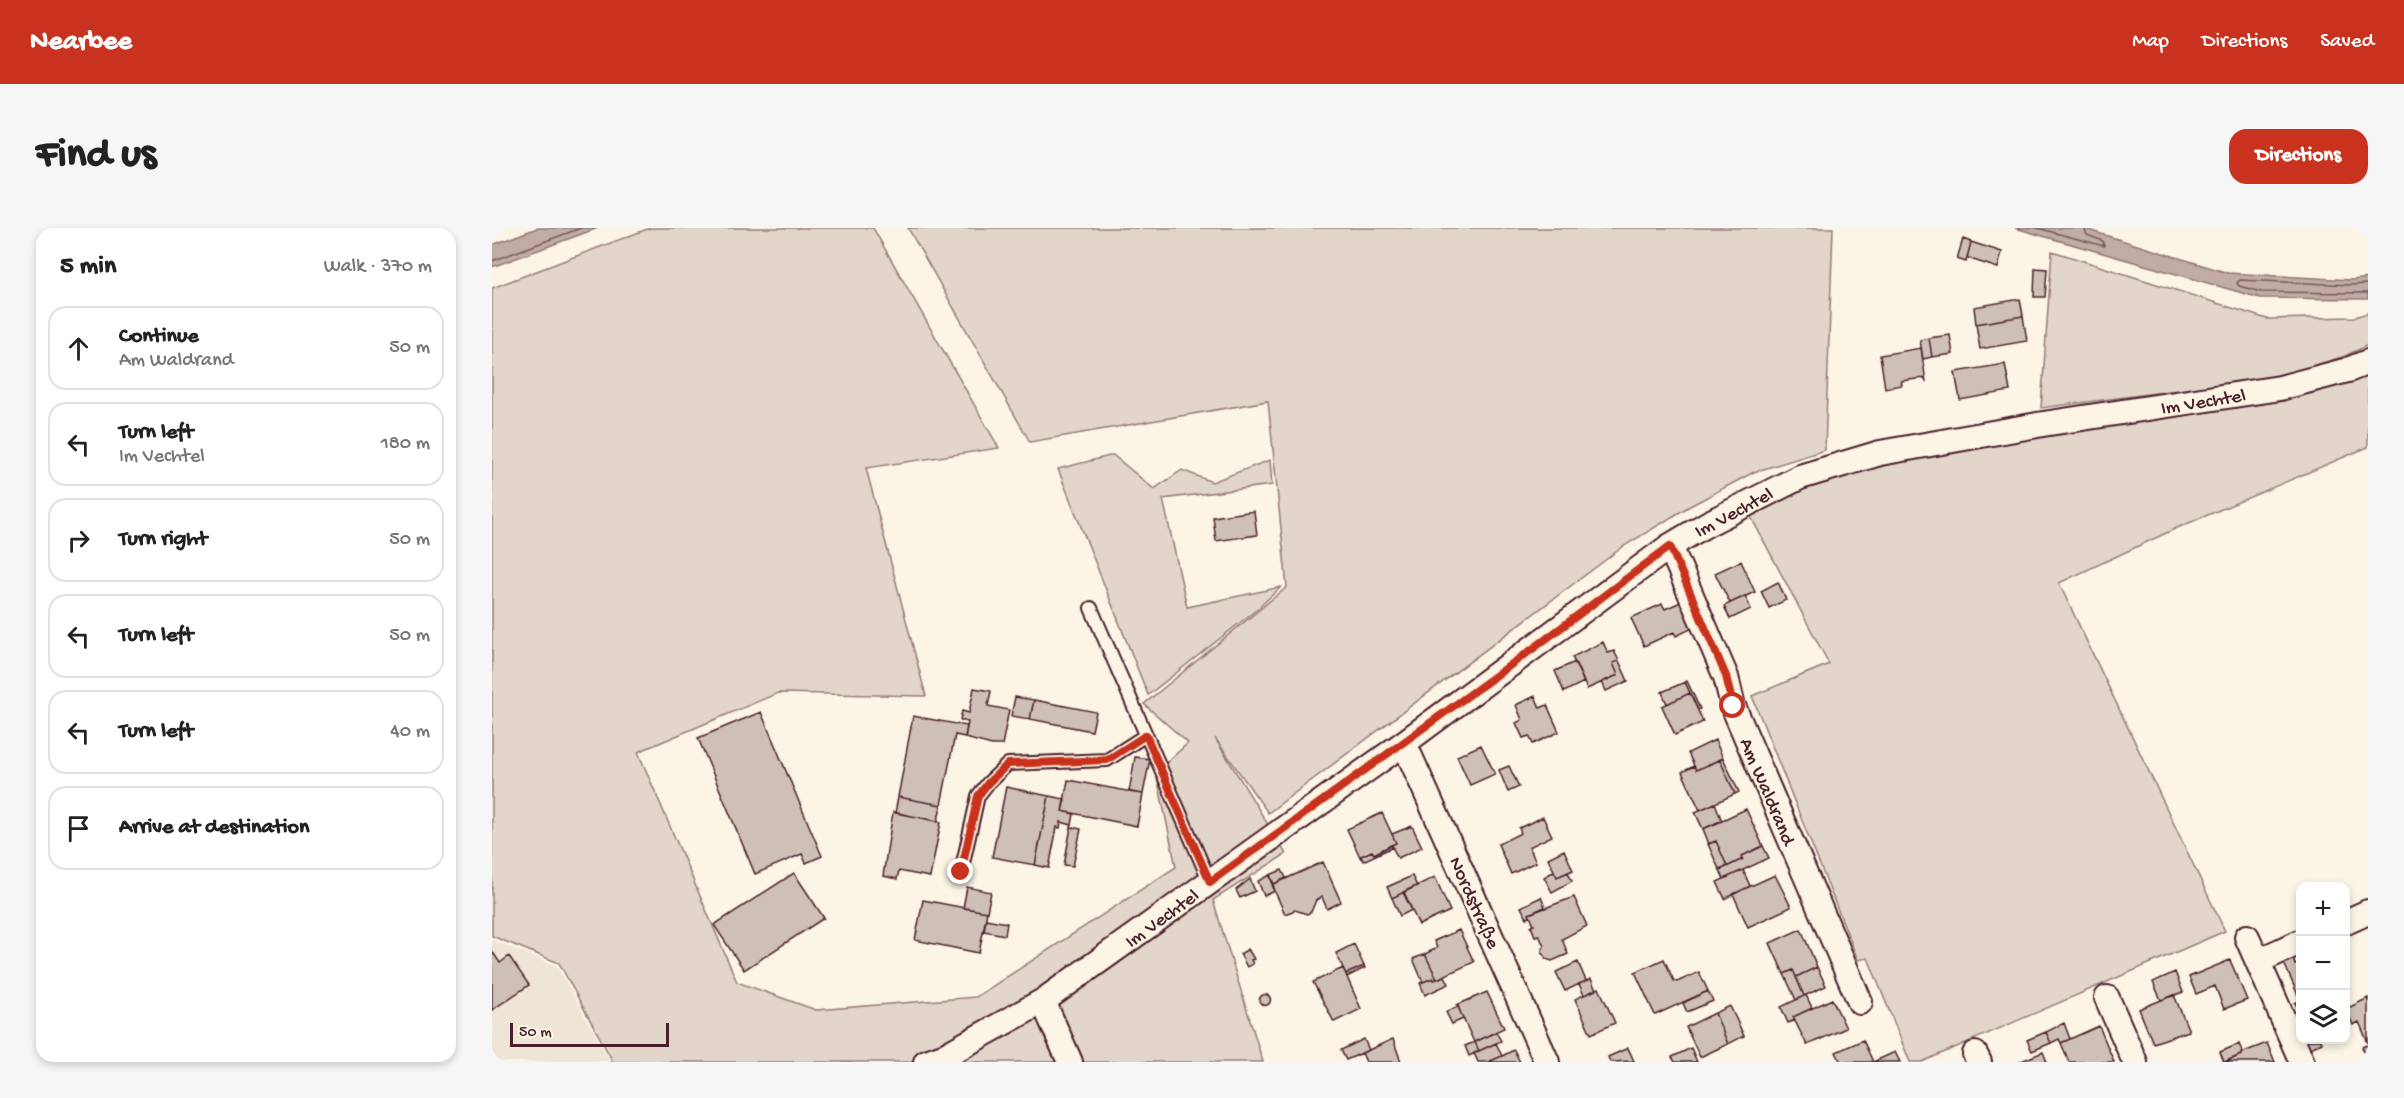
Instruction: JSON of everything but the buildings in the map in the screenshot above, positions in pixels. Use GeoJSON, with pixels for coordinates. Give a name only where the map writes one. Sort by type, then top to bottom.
{"type":"FeatureCollection","features":[{"type":"Feature","properties":{"kind":"street","name":"Im Vechtel"},"geometry":{"type":"LineString","coordinates":[[926,1062],[946,1056],[1043,1001],[1404,743],[1670,546],[1707,524],[1800,477],[1880,453],[2043,424],[2280,388],[2348,370],[2368,362]]}},
{"type":"Feature","properties":{"kind":"street","name":"Am Waldrand"},"geometry":{"type":"LineString","coordinates":[[1670,546],[1726,676],[1733,706],[1860,1002]]}},
{"type":"Feature","properties":{"kind":"street","name":"Nordstraße"},"geometry":{"type":"LineString","coordinates":[[1404,743],[1547,1062]]}},
{"type":"Feature","properties":{"kind":"street"},"geometry":{"type":"LineString","coordinates":[[2350,920],[2368,912]]}},
{"type":"Feature","properties":{"kind":"street"},"geometry":{"type":"LineString","coordinates":[[2247,937],[2302,1062]]}},
{"type":"Feature","properties":{"kind":"street"},"geometry":{"type":"LineString","coordinates":[[2258,961],[2296,944]]}},
{"type":"Feature","properties":{"kind":"street"},"geometry":{"type":"LineString","coordinates":[[2108,998],[2135,1062]]}},
{"type":"Feature","properties":{"kind":"street"},"geometry":{"type":"LineString","coordinates":[[1043,1001],[1070,1062]]}},
{"type":"Feature","properties":{"kind":"lane"},"geometry":{"type":"LineString","coordinates":[[1091,608],[1210,882]]}},
{"type":"Feature","properties":{"kind":"lane"},"geometry":{"type":"LineString","coordinates":[[961,872],[978,796],[1008,764],[1107,760],[1146,735]]}},
{"type":"Feature","properties":{"kind":"shaded area"},"geometry":{"type":"Polygon","coordinates":[[[650,228],[873,228],[999,448],[866,468],[926,696],[778,693],[638,752],[737,982],[816,1010],[976,997],[1176,867],[1156,772],[1188,743],[1144,704],[1287,587],[1268,401],[1030,442],[908,228],[1833,228],[1825,450],[1754,472],[1690,506],[1624,546],[1268,813],[1215,738],[1286,854],[1213,900],[1263,1062],[611,1062],[612,1060],[559,963],[492,936],[492,288],[650,228]]]}},
{"type":"Feature","properties":{"kind":"shaded area"},"geometry":{"type":"Polygon","coordinates":[[[2052,251],[2267,319],[2354,317],[2368,313],[2368,345],[2345,356],[2278,377],[2041,408],[2052,251]]]}},
{"type":"Feature","properties":{"kind":"shaded area"},"geometry":{"type":"Polygon","coordinates":[[[2368,373],[2368,447],[2177,528],[2059,583],[2225,931],[1922,1062],[1910,1062],[1868,958],[1858,960],[1752,696],[1829,664],[1750,515],[1798,491],[1880,465],[2130,421],[2283,401],[2368,373]]]}},
{"type":"Feature","properties":{"kind":"shaded area"},"geometry":{"type":"Polygon","coordinates":[[[1113,455],[1154,489],[1182,470],[1212,482],[1270,460],[1272,485],[1163,499],[1187,607],[1281,587],[1256,610],[1148,695],[1058,469],[1113,455]]]}},
{"type":"Feature","properties":{"kind":"shaded area"},"geometry":{"type":"Polygon","coordinates":[[[492,940],[557,966],[610,1061],[492,1062],[492,940]]]}},
{"type":"Feature","properties":{"kind":"water"},"geometry":{"type":"Polygon","coordinates":[[[537,228],[598,228],[492,267],[492,245],[537,228]]]}},
{"type":"Feature","properties":{"kind":"water"},"geometry":{"type":"Polygon","coordinates":[[[2015,228],[2082,228],[2228,273],[2352,280],[2368,278],[2368,299],[2260,298],[2015,228]]]}},
{"type":"Feature","properties":{"kind":"route"},"geometry":{"type":"LineString","coordinates":[[961,872],[978,796],[1008,764],[1107,760],[1146,735],[1210,882],[1404,743],[1670,546],[1726,676],[1733,706]]}}]}
